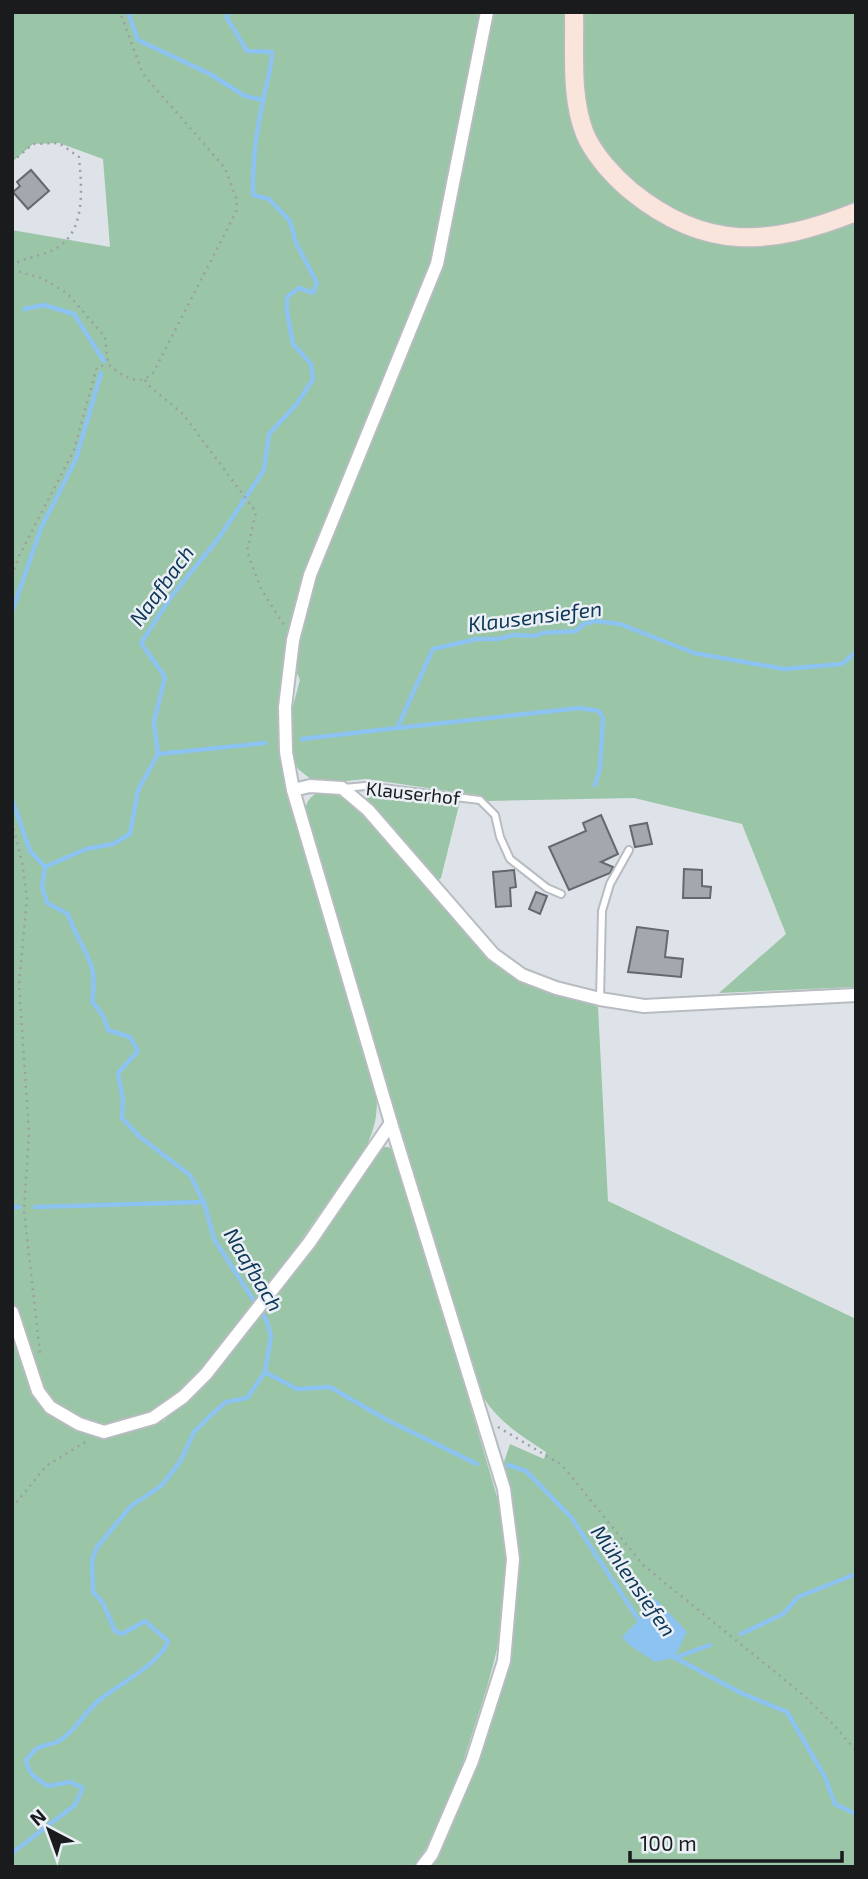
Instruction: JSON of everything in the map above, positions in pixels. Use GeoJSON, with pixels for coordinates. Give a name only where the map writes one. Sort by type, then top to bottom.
{"type":"FeatureCollection","features":[{"type":"Feature","properties":{"kind":"main road"},"geometry":{"type":"LineString","coordinates":[[573,12],[575,81],[579,114],[586,136],[613,173],[659,213],[699,230],[745,238],[800,231],[856,212]]}},
{"type":"Feature","properties":{"kind":"street"},"geometry":{"type":"LineString","coordinates":[[422,1867],[432,1854],[472,1761],[504,1661],[513,1559],[504,1489],[391,1124],[293,790],[286,752],[285,707],[293,640],[310,575],[437,264],[487,12]]}},
{"type":"Feature","properties":{"kind":"street"},"geometry":{"type":"LineString","coordinates":[[293,790],[310,786],[342,788],[368,810],[493,954],[522,975],[556,988],[644,1006],[856,995]]}},
{"type":"Feature","properties":{"kind":"street"},"geometry":{"type":"LineString","coordinates":[[12,1312],[38,1391],[50,1407],[79,1424],[104,1433],[153,1418],[183,1397],[206,1374],[309,1243],[391,1124]]}},
{"type":"Feature","properties":{"kind":"lane","name":"Klauserhof"},"geometry":{"type":"LineString","coordinates":[[342,788],[365,786],[480,800],[495,816],[500,837],[510,859],[547,888],[561,894]]}},
{"type":"Feature","properties":{"kind":"lane"},"geometry":{"type":"LineString","coordinates":[[600,999],[602,911],[610,884],[629,850]]}},
{"type":"Feature","properties":{"kind":"path"},"geometry":{"type":"LineString","coordinates":[[12,270],[42,278],[68,294],[105,337],[108,364],[120,374],[137,381],[145,380],[153,373],[237,210],[236,198],[225,168],[143,75],[120,12]]}},
{"type":"Feature","properties":{"kind":"path"},"geometry":{"type":"LineString","coordinates":[[12,162],[33,144],[59,144],[79,157],[81,184],[77,227],[65,244],[12,265]]}},
{"type":"Feature","properties":{"kind":"path"},"geometry":{"type":"LineString","coordinates":[[12,576],[19,556],[74,450],[97,367],[108,364]]}},
{"type":"Feature","properties":{"kind":"path"},"geometry":{"type":"LineString","coordinates":[[145,380],[183,414],[254,510],[247,551],[261,589],[293,640]]}},
{"type":"Feature","properties":{"kind":"path"},"geometry":{"type":"LineString","coordinates":[[12,822],[27,898],[19,984],[29,1133],[24,1210],[41,1348],[40,1359]]}},
{"type":"Feature","properties":{"kind":"path"},"geometry":{"type":"LineString","coordinates":[[481,1417],[562,1465],[643,1565],[800,1693],[834,1724],[856,1751]]}},
{"type":"Feature","properties":{"kind":"path"},"geometry":{"type":"LineString","coordinates":[[12,1508],[46,1466],[104,1433]]}},
{"type":"Feature","properties":{"kind":"green space"},"geometry":{"type":"Polygon","coordinates":[[[12,12],[856,12],[856,987],[719,993],[786,934],[742,824],[634,798],[488,801],[476,795],[366,779],[326,783],[312,780],[298,769],[291,757],[291,713],[300,680],[297,673],[299,631],[281,751],[283,776],[376,1085],[377,1110],[366,1147],[267,1289],[377,1149],[388,1147],[394,1151],[500,1507],[506,1550],[504,1612],[487,1686],[448,1806],[433,1837],[413,1867],[12,1867],[12,230],[110,247],[103,159],[59,143],[33,144],[12,162],[12,12]],[[240,1330],[166,1415],[164,1423],[166,1418],[214,1376],[240,1330]]]}},
{"type":"Feature","properties":{"kind":"green space"},"geometry":{"type":"Polygon","coordinates":[[[322,791],[355,804],[486,953],[598,1007],[608,1201],[856,1319],[856,1867],[426,1867],[453,1825],[509,1645],[517,1571],[503,1465],[510,1444],[544,1459],[546,1452],[494,1412],[474,1378],[304,815],[309,800],[322,791]]]}},
{"type":"Feature","properties":{"kind":"green space"},"geometry":{"type":"Polygon","coordinates":[[[369,791],[460,801],[441,878],[435,883],[363,798],[369,791]]]}},
{"type":"Feature","properties":{"kind":"water"},"geometry":{"type":"Polygon","coordinates":[[[655,1598],[687,1632],[674,1658],[655,1662],[622,1637],[655,1598]]]}},
{"type":"Feature","properties":{"kind":"building"},"geometry":{"type":"Polygon","coordinates":[[[31,170],[49,191],[28,209],[13,192],[20,186],[17,182],[31,170]]]}},
{"type":"Feature","properties":{"kind":"building"},"geometry":{"type":"Polygon","coordinates":[[[601,815],[618,854],[601,862],[613,867],[610,873],[569,890],[549,847],[586,831],[583,823],[601,815]]]}},
{"type":"Feature","properties":{"kind":"building"},"geometry":{"type":"Polygon","coordinates":[[[647,823],[652,844],[635,847],[630,826],[647,823]]]}},
{"type":"Feature","properties":{"kind":"building"},"geometry":{"type":"Polygon","coordinates":[[[684,869],[702,870],[702,886],[711,887],[710,898],[683,898],[684,869]]]}},
{"type":"Feature","properties":{"kind":"building"},"geometry":{"type":"Polygon","coordinates":[[[514,870],[516,887],[510,888],[511,906],[496,907],[493,872],[514,870]]]}},
{"type":"Feature","properties":{"kind":"building"},"geometry":{"type":"Polygon","coordinates":[[[536,892],[547,896],[540,914],[529,909],[536,892]]]}},
{"type":"Feature","properties":{"kind":"building"},"geometry":{"type":"Polygon","coordinates":[[[637,927],[668,931],[665,957],[683,959],[681,977],[628,972],[637,927]]]}},
{"type":"Feature","properties":{"kind":"waterway"},"geometry":{"type":"LineString","coordinates":[[128,12],[138,40],[210,74],[245,96],[263,100]]}},
{"type":"Feature","properties":{"kind":"waterway","name":"Naafbach"},"geometry":{"type":"LineString","coordinates":[[12,1853],[75,1805],[83,1788],[70,1782],[48,1786],[33,1776],[26,1760],[38,1748],[64,1737],[105,1695],[156,1658],[168,1641],[145,1621],[122,1634],[115,1631],[103,1603],[93,1592],[92,1560],[97,1547],[131,1506],[161,1486],[180,1462],[194,1432],[210,1416],[226,1402],[247,1398],[265,1372],[271,1337],[267,1321],[214,1239],[204,1202],[190,1175],[140,1137],[122,1118],[123,1100],[118,1073],[138,1051],[130,1037],[108,1030],[104,1017],[92,1001],[93,975],[87,955],[68,914],[47,903],[42,887],[45,867],[86,849],[113,844],[130,834],[138,790],[158,754],[154,722],[165,677],[141,643],[171,597],[218,539],[264,470],[269,434],[296,405],[313,379],[311,364],[293,344],[287,297],[299,288],[313,293],[317,283],[296,243],[290,221],[269,199],[253,195],[256,136],[272,52],[247,51],[227,18],[228,12]]}},
{"type":"Feature","properties":{"kind":"waterway"},"geometry":{"type":"LineString","coordinates":[[24,309],[44,305],[74,314],[104,361]]}},
{"type":"Feature","properties":{"kind":"waterway"},"geometry":{"type":"LineString","coordinates":[[12,612],[41,528],[76,459],[101,373]]}},
{"type":"Feature","properties":{"kind":"waterway","name":"Klausensiefen"},"geometry":{"type":"LineString","coordinates":[[302,739],[397,728],[433,649],[477,639],[576,631],[584,624],[595,621],[620,624],[694,653],[784,669],[842,664],[856,652]]}},
{"type":"Feature","properties":{"kind":"waterway"},"geometry":{"type":"LineString","coordinates":[[397,728],[580,708],[599,711],[603,718],[600,768],[595,785]]}},
{"type":"Feature","properties":{"kind":"waterway","name":"Klausensiefen"},"geometry":{"type":"LineString","coordinates":[[158,754],[265,743]]}},
{"type":"Feature","properties":{"kind":"waterway"},"geometry":{"type":"LineString","coordinates":[[12,799],[30,851],[45,867]]}},
{"type":"Feature","properties":{"kind":"waterway"},"geometry":{"type":"LineString","coordinates":[[35,1207],[204,1202]]}},
{"type":"Feature","properties":{"kind":"waterway"},"geometry":{"type":"LineString","coordinates":[[12,1207],[19,1207]]}},
{"type":"Feature","properties":{"kind":"waterway","name":"Mühlensiefen"},"geometry":{"type":"LineString","coordinates":[[265,1372],[297,1389],[330,1387],[387,1420],[477,1464]]}},
{"type":"Feature","properties":{"kind":"waterway","name":"Mühlensiefen"},"geometry":{"type":"LineString","coordinates":[[508,1465],[526,1471],[571,1517],[642,1625]]}},
{"type":"Feature","properties":{"kind":"waterway"},"geometry":{"type":"LineString","coordinates":[[741,1634],[783,1614],[798,1597],[856,1574]]}},
{"type":"Feature","properties":{"kind":"waterway"},"geometry":{"type":"LineString","coordinates":[[674,1658],[710,1645]]}},
{"type":"Feature","properties":{"kind":"waterway","name":"Mühlensiefen"},"geometry":{"type":"LineString","coordinates":[[672,1656],[741,1693],[787,1712],[825,1777],[835,1804],[856,1814]]}}]}
